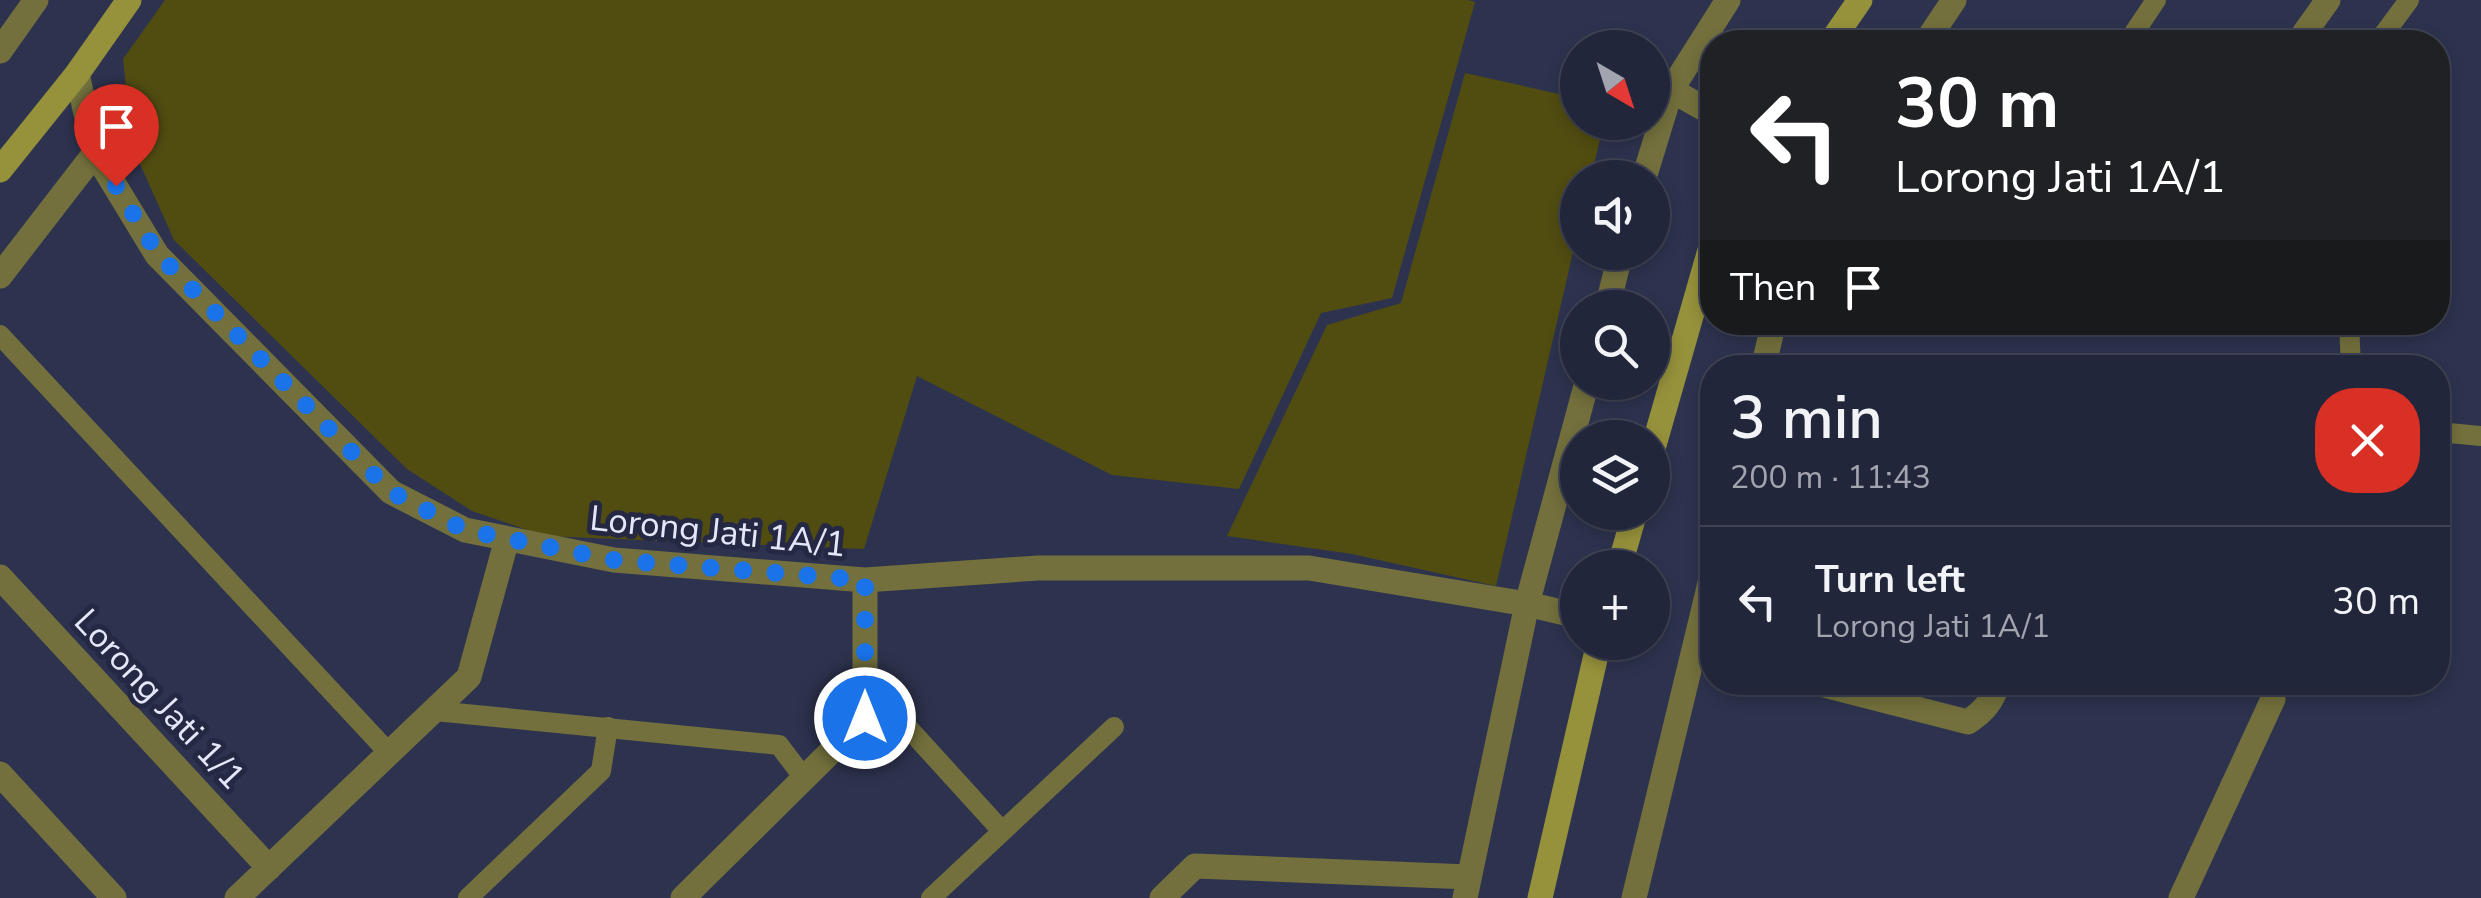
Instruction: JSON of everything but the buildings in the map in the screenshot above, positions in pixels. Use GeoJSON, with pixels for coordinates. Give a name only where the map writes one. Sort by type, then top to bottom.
{"type":"FeatureCollection","features":[{"type":"Feature","properties":{"kind":"street"},"geometry":{"type":"LineString","coordinates":[[0,51],[36,0]]}},
{"type":"Feature","properties":{"kind":"street"},"geometry":{"type":"LineString","coordinates":[[0,170],[77,74],[129,0]]}},
{"type":"Feature","properties":{"kind":"street"},"geometry":{"type":"LineString","coordinates":[[1709,30],[1728,0]]}},
{"type":"Feature","properties":{"kind":"street"},"geometry":{"type":"LineString","coordinates":[[1840,30],[1860,0]]}},
{"type":"Feature","properties":{"kind":"street"},"geometry":{"type":"LineString","coordinates":[[1934,30],[1954,0]]}},
{"type":"Feature","properties":{"kind":"street"},"geometry":{"type":"LineString","coordinates":[[2307,30],[2328,0]]}},
{"type":"Feature","properties":{"kind":"street"},"geometry":{"type":"LineString","coordinates":[[1650,160],[1671,90],[1700,44]]}},
{"type":"Feature","properties":{"kind":"street","name":"Lorong Jati 1A/1"},"geometry":{"type":"LineString","coordinates":[[77,74],[95,153],[158,254],[391,492],[465,530],[614,560],[865,580],[1038,568],[1310,568],[1560,612]]}},
{"type":"Feature","properties":{"kind":"street"},"geometry":{"type":"LineString","coordinates":[[1671,90],[1700,107]]}},
{"type":"Feature","properties":{"kind":"street"},"geometry":{"type":"LineString","coordinates":[[0,276],[95,153]]}},
{"type":"Feature","properties":{"kind":"street"},"geometry":{"type":"LineString","coordinates":[[1661,420],[1700,285]]}},
{"type":"Feature","properties":{"kind":"street"},"geometry":{"type":"LineString","coordinates":[[1162,898],[1195,866],[1467,888],[1527,604],[1581,400]]}},
{"type":"Feature","properties":{"kind":"street"},"geometry":{"type":"LineString","coordinates":[[238,898],[470,677],[508,539]]}},
{"type":"Feature","properties":{"kind":"street","name":"Lorong Jati 1/1"},"geometry":{"type":"LineString","coordinates":[[0,577],[270,868]]}},
{"type":"Feature","properties":{"kind":"street"},"geometry":{"type":"LineString","coordinates":[[683,898],[865,718],[865,580]]}},
{"type":"Feature","properties":{"kind":"street"},"geometry":{"type":"LineString","coordinates":[[1540,898],[1595,660]]}},
{"type":"Feature","properties":{"kind":"street"},"geometry":{"type":"LineString","coordinates":[[1634,898],[1700,666]]}},
{"type":"Feature","properties":{"kind":"street"},"geometry":{"type":"LineString","coordinates":[[1863,695],[1968,722],[1982,712],[1994,695]]}},
{"type":"Feature","properties":{"kind":"street"},"geometry":{"type":"LineString","coordinates":[[2180,898],[2273,695]]}},
{"type":"Feature","properties":{"kind":"street"},"geometry":{"type":"LineString","coordinates":[[0,774],[114,898]]}},
{"type":"Feature","properties":{"kind":"lane"},"geometry":{"type":"LineString","coordinates":[[2136,30],[2156,0]]}},
{"type":"Feature","properties":{"kind":"lane"},"geometry":{"type":"LineString","coordinates":[[2387,30],[2409,0]]}},
{"type":"Feature","properties":{"kind":"lane"},"geometry":{"type":"LineString","coordinates":[[0,335],[389,753]]}},
{"type":"Feature","properties":{"kind":"lane"},"geometry":{"type":"LineString","coordinates":[[2450,433],[2481,436]]}},
{"type":"Feature","properties":{"kind":"lane"},"geometry":{"type":"LineString","coordinates":[[434,710],[779,745],[804,778]]}},
{"type":"Feature","properties":{"kind":"lane"},"geometry":{"type":"LineString","coordinates":[[865,718],[901,720],[1002,831]]}},
{"type":"Feature","properties":{"kind":"lane"},"geometry":{"type":"LineString","coordinates":[[468,898],[601,770],[608,727]]}},
{"type":"Feature","properties":{"kind":"lane"},"geometry":{"type":"LineString","coordinates":[[931,898],[1114,727]]}},
{"type":"Feature","properties":{"kind":"shaded area"},"geometry":{"type":"Polygon","coordinates":[[[165,0],[1475,2],[1392,298],[1321,313],[1239,489],[1112,475],[917,376],[864,549],[545,536],[472,511],[407,469],[174,240],[132,146],[123,59],[165,0]]]}},
{"type":"Feature","properties":{"kind":"shaded area"},"geometry":{"type":"Polygon","coordinates":[[[1465,73],[1560,94],[1560,140],[1600,140],[1595,160],[1560,160],[1560,270],[1569,270],[1564,290],[1560,290],[1560,309],[1496,586],[1352,554],[1227,536],[1327,325],[1401,303],[1465,73]]]}},
{"type":"Feature","properties":{"kind":"route"},"geometry":{"type":"LineString","coordinates":[[116,186],[158,254],[391,492],[465,530],[614,560],[865,580],[865,718]]}}]}
